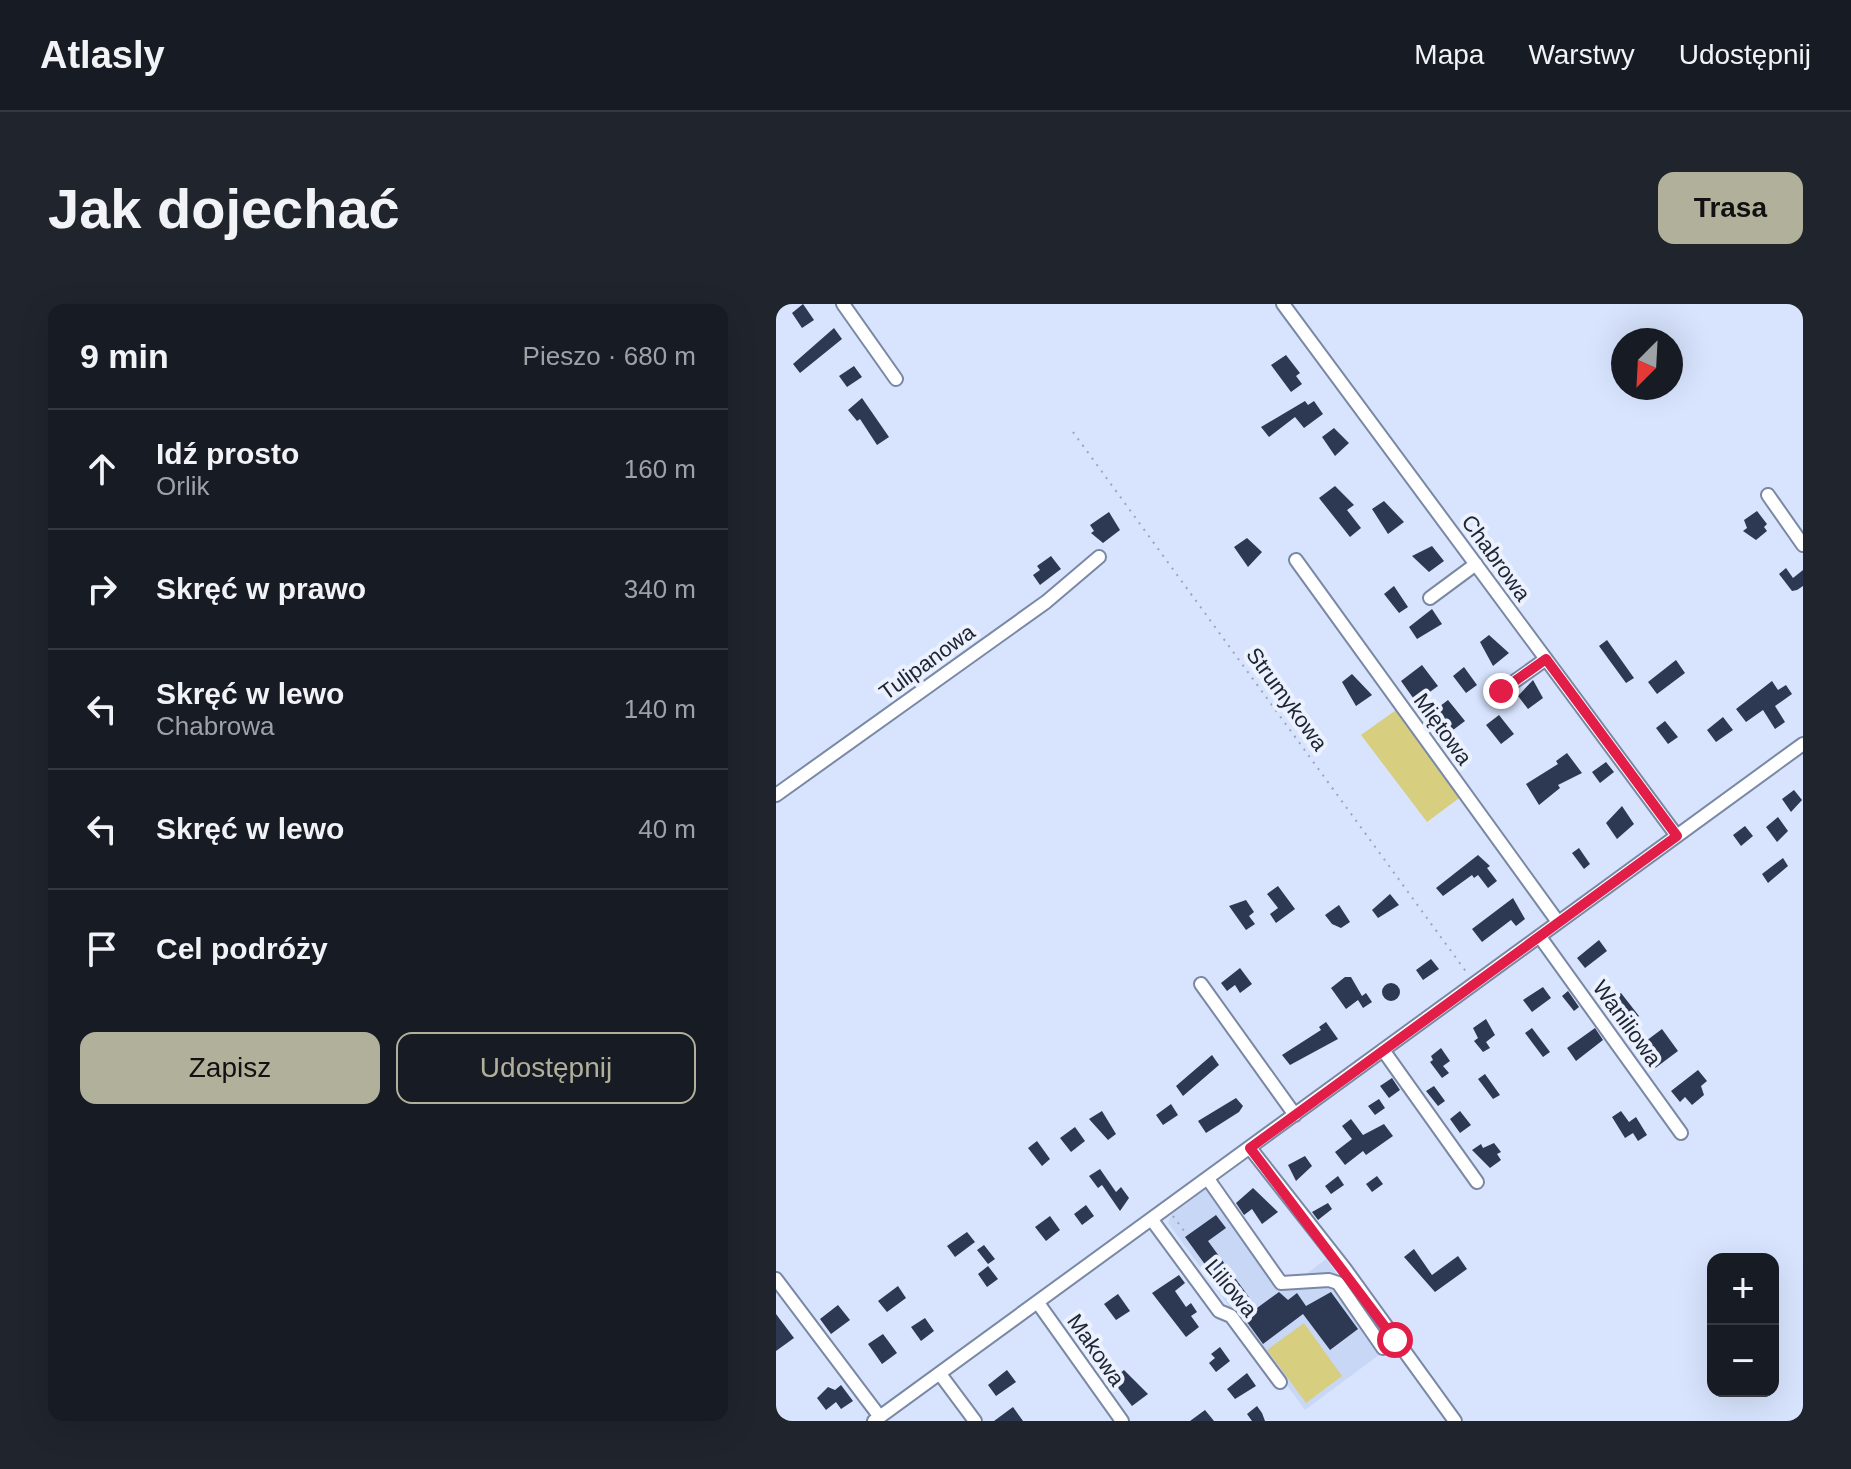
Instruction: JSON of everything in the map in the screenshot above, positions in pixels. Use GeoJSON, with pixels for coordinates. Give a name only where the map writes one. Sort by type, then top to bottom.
{"type":"FeatureCollection","features":[{"type":"Feature","properties":{"kind":"street"},"geometry":{"type":"LineString","coordinates":[[843,304],[896,379]]}},
{"type":"Feature","properties":{"kind":"street","name":"Chabrowa"},"geometry":{"type":"LineString","coordinates":[[1283,304],[1677,836]]}},
{"type":"Feature","properties":{"kind":"street"},"geometry":{"type":"LineString","coordinates":[[1768,495],[1803,545]]}},
{"type":"Feature","properties":{"kind":"street","name":"Tulipanowa"},"geometry":{"type":"LineString","coordinates":[[776,795],[1046,602],[1099,557]]}},
{"type":"Feature","properties":{"kind":"street","name":"Miętowa"},"geometry":{"type":"LineString","coordinates":[[1296,560],[1558,922]]}},
{"type":"Feature","properties":{"kind":"street"},"geometry":{"type":"LineString","coordinates":[[1430,598],[1476,564]]}},
{"type":"Feature","properties":{"kind":"street"},"geometry":{"type":"LineString","coordinates":[[1501,691],[1546,659]]}},
{"type":"Feature","properties":{"kind":"street"},"geometry":{"type":"LineString","coordinates":[[776,1279],[877,1419],[1803,744]]}},
{"type":"Feature","properties":{"kind":"street","name":"Waniliowa"},"geometry":{"type":"LineString","coordinates":[[1540,937],[1681,1133]]}},
{"type":"Feature","properties":{"kind":"street"},"geometry":{"type":"LineString","coordinates":[[1201,984],[1295,1115]]}},
{"type":"Feature","properties":{"kind":"street"},"geometry":{"type":"LineString","coordinates":[[1383,1050],[1477,1182]]}},
{"type":"Feature","properties":{"kind":"street"},"geometry":{"type":"LineString","coordinates":[[1250,1148],[1345,1269],[1455,1421]]}},
{"type":"Feature","properties":{"kind":"street"},"geometry":{"type":"LineString","coordinates":[[1208,1179],[1281,1283],[1329,1280],[1338,1283],[1383,1348]]}},
{"type":"Feature","properties":{"kind":"street","name":"Liliowa"},"geometry":{"type":"LineString","coordinates":[[1152,1220],[1219,1311],[1231,1316],[1280,1382]]}},
{"type":"Feature","properties":{"kind":"street","name":"Makowa"},"geometry":{"type":"LineString","coordinates":[[1038,1303],[1122,1421]]}},
{"type":"Feature","properties":{"kind":"street"},"geometry":{"type":"LineString","coordinates":[[940,1374],[975,1421]]}},
{"type":"Feature","properties":{"kind":"path","name":"Strumykowa"},"geometry":{"type":"LineString","coordinates":[[1073,432],[1474,984]]}},
{"type":"Feature","properties":{"kind":"path"},"geometry":{"type":"LineString","coordinates":[[1171,1213],[1185,1232]]}},
{"type":"Feature","properties":{"kind":"shaded area"},"geometry":{"type":"Polygon","coordinates":[[[1396,710],[1462,796],[1427,822],[1361,735],[1396,710]]]}},
{"type":"Feature","properties":{"kind":"shaded area"},"geometry":{"type":"Polygon","coordinates":[[[1213,1184],[1289,1287],[1326,1259],[1391,1346],[1305,1410],[1168,1223],[1171,1215],[1213,1184]]]}},
{"type":"Feature","properties":{"kind":"shaded area"},"geometry":{"type":"Polygon","coordinates":[[[1304,1323],[1342,1376],[1306,1403],[1267,1350],[1304,1323]]]}},
{"type":"Feature","properties":{"kind":"building"},"geometry":{"type":"Polygon","coordinates":[[[803,304],[814,320],[802,328],[792,313],[803,304]]]}},
{"type":"Feature","properties":{"kind":"building"},"geometry":{"type":"Polygon","coordinates":[[[834,328],[842,339],[800,373],[793,364],[834,328]]]}},
{"type":"Feature","properties":{"kind":"building"},"geometry":{"type":"Polygon","coordinates":[[[1286,355],[1300,373],[1296,376],[1302,384],[1291,392],[1271,365],[1286,355]]]}},
{"type":"Feature","properties":{"kind":"building"},"geometry":{"type":"Polygon","coordinates":[[[854,366],[862,377],[847,387],[839,376],[854,366]]]}},
{"type":"Feature","properties":{"kind":"building"},"geometry":{"type":"Polygon","coordinates":[[[862,398],[889,437],[877,445],[860,419],[857,421],[848,410],[862,398]]]}},
{"type":"Feature","properties":{"kind":"building"},"geometry":{"type":"Polygon","coordinates":[[[1305,401],[1308,405],[1314,401],[1323,414],[1304,428],[1295,417],[1269,437],[1261,427],[1305,401]]]}},
{"type":"Feature","properties":{"kind":"building"},"geometry":{"type":"Polygon","coordinates":[[[1334,428],[1349,443],[1335,456],[1322,437],[1334,428]]]}},
{"type":"Feature","properties":{"kind":"building"},"geometry":{"type":"Polygon","coordinates":[[[1335,486],[1354,505],[1347,510],[1361,528],[1350,537],[1319,498],[1335,486]]]}},
{"type":"Feature","properties":{"kind":"building"},"geometry":{"type":"Polygon","coordinates":[[[1384,501],[1404,522],[1388,534],[1372,509],[1384,501]]]}},
{"type":"Feature","properties":{"kind":"building"},"geometry":{"type":"Polygon","coordinates":[[[1757,511],[1767,524],[1764,527],[1767,531],[1756,540],[1743,531],[1747,528],[1744,520],[1757,511]]]}},
{"type":"Feature","properties":{"kind":"building"},"geometry":{"type":"Polygon","coordinates":[[[1109,512],[1120,530],[1103,543],[1091,533],[1094,531],[1090,525],[1109,512]]]}},
{"type":"Feature","properties":{"kind":"building"},"geometry":{"type":"Polygon","coordinates":[[[1247,538],[1262,552],[1248,567],[1234,547],[1247,538]]]}},
{"type":"Feature","properties":{"kind":"building"},"geometry":{"type":"Polygon","coordinates":[[[1432,546],[1444,561],[1429,572],[1412,556],[1432,546]]]}},
{"type":"Feature","properties":{"kind":"building"},"geometry":{"type":"Polygon","coordinates":[[[1051,556],[1061,569],[1040,585],[1033,575],[1040,570],[1037,566],[1051,556]]]}},
{"type":"Feature","properties":{"kind":"building"},"geometry":{"type":"Polygon","coordinates":[[[1786,568],[1793,578],[1803,570],[1803,586],[1792,591],[1779,574],[1786,568]]]}},
{"type":"Feature","properties":{"kind":"building"},"geometry":{"type":"Polygon","coordinates":[[[1394,586],[1408,607],[1399,613],[1384,594],[1394,586]]]}},
{"type":"Feature","properties":{"kind":"building"},"geometry":{"type":"Polygon","coordinates":[[[1432,609],[1442,624],[1417,639],[1409,627],[1432,609]]]}},
{"type":"Feature","properties":{"kind":"building"},"geometry":{"type":"Polygon","coordinates":[[[1489,635],[1509,653],[1493,666],[1480,642],[1489,635]]]}},
{"type":"Feature","properties":{"kind":"building"},"geometry":{"type":"Polygon","coordinates":[[[1607,640],[1634,678],[1626,683],[1599,646],[1607,640]]]}},
{"type":"Feature","properties":{"kind":"building"},"geometry":{"type":"Polygon","coordinates":[[[1676,660],[1685,673],[1657,694],[1648,682],[1676,660]]]}},
{"type":"Feature","properties":{"kind":"building"},"geometry":{"type":"Polygon","coordinates":[[[1422,665],[1438,686],[1416,702],[1401,681],[1422,665]]]}},
{"type":"Feature","properties":{"kind":"building"},"geometry":{"type":"Polygon","coordinates":[[[1464,667],[1477,685],[1466,693],[1453,676],[1464,667]]]}},
{"type":"Feature","properties":{"kind":"building"},"geometry":{"type":"Polygon","coordinates":[[[1352,674],[1372,695],[1356,706],[1342,682],[1352,674]]]}},
{"type":"Feature","properties":{"kind":"building"},"geometry":{"type":"Polygon","coordinates":[[[1533,680],[1543,698],[1528,709],[1518,696],[1533,680]]]}},
{"type":"Feature","properties":{"kind":"building"},"geometry":{"type":"Polygon","coordinates":[[[1772,681],[1778,690],[1786,685],[1792,694],[1775,706],[1785,722],[1775,729],[1763,710],[1746,722],[1736,709],[1772,681]]]}},
{"type":"Feature","properties":{"kind":"building"},"geometry":{"type":"Polygon","coordinates":[[[1448,700],[1465,721],[1449,733],[1440,722],[1434,727],[1426,717],[1448,700]]]}},
{"type":"Feature","properties":{"kind":"building"},"geometry":{"type":"Polygon","coordinates":[[[1499,715],[1514,734],[1501,744],[1486,725],[1499,715]]]}},
{"type":"Feature","properties":{"kind":"building"},"geometry":{"type":"Polygon","coordinates":[[[1723,717],[1733,730],[1716,742],[1707,730],[1723,717]]]}},
{"type":"Feature","properties":{"kind":"building"},"geometry":{"type":"Polygon","coordinates":[[[1665,721],[1678,737],[1668,744],[1656,728],[1665,721]]]}},
{"type":"Feature","properties":{"kind":"building"},"geometry":{"type":"Polygon","coordinates":[[[1567,753],[1582,773],[1558,785],[1560,788],[1539,805],[1526,784],[1558,764],[1556,761],[1567,753]]]}},
{"type":"Feature","properties":{"kind":"building"},"geometry":{"type":"Polygon","coordinates":[[[1606,762],[1614,772],[1600,783],[1592,772],[1606,762]]]}},
{"type":"Feature","properties":{"kind":"building"},"geometry":{"type":"Polygon","coordinates":[[[1794,790],[1802,800],[1791,812],[1782,799],[1794,790]]]}},
{"type":"Feature","properties":{"kind":"building"},"geometry":{"type":"Polygon","coordinates":[[[1622,806],[1634,824],[1617,839],[1606,823],[1622,806]]]}},
{"type":"Feature","properties":{"kind":"building"},"geometry":{"type":"Polygon","coordinates":[[[1778,817],[1788,831],[1777,842],[1766,827],[1778,817]]]}},
{"type":"Feature","properties":{"kind":"building"},"geometry":{"type":"Polygon","coordinates":[[[1745,826],[1753,836],[1741,846],[1733,835],[1745,826]]]}},
{"type":"Feature","properties":{"kind":"building"},"geometry":{"type":"Polygon","coordinates":[[[1579,848],[1590,864],[1584,869],[1572,853],[1579,848]]]}},
{"type":"Feature","properties":{"kind":"building"},"geometry":{"type":"Polygon","coordinates":[[[1478,855],[1490,866],[1487,868],[1497,881],[1488,888],[1478,875],[1474,878],[1472,875],[1443,896],[1436,888],[1478,855]]]}},
{"type":"Feature","properties":{"kind":"building"},"geometry":{"type":"Polygon","coordinates":[[[1783,858],[1788,866],[1768,883],[1762,874],[1783,858]]]}},
{"type":"Feature","properties":{"kind":"building"},"geometry":{"type":"Polygon","coordinates":[[[1278,886],[1295,909],[1276,923],[1270,914],[1278,908],[1267,894],[1278,886]]]}},
{"type":"Feature","properties":{"kind":"building"},"geometry":{"type":"Polygon","coordinates":[[[1390,894],[1399,905],[1378,918],[1372,910],[1390,894]]]}},
{"type":"Feature","properties":{"kind":"building"},"geometry":{"type":"Polygon","coordinates":[[[1513,898],[1525,919],[1516,926],[1511,920],[1482,942],[1472,929],[1513,898]]]}},
{"type":"Feature","properties":{"kind":"building"},"geometry":{"type":"Polygon","coordinates":[[[1246,900],[1254,912],[1249,916],[1255,924],[1246,930],[1229,906],[1246,900]]]}},
{"type":"Feature","properties":{"kind":"building"},"geometry":{"type":"Polygon","coordinates":[[[1339,905],[1350,922],[1341,928],[1332,924],[1325,915],[1339,905]]]}},
{"type":"Feature","properties":{"kind":"building"},"geometry":{"type":"Polygon","coordinates":[[[1599,940],[1607,951],[1585,968],[1577,958],[1599,940]]]}},
{"type":"Feature","properties":{"kind":"building"},"geometry":{"type":"Polygon","coordinates":[[[1431,959],[1439,969],[1423,980],[1416,970],[1431,959]]]}},
{"type":"Feature","properties":{"kind":"building"},"geometry":{"type":"Polygon","coordinates":[[[1240,968],[1252,984],[1240,993],[1235,985],[1227,991],[1221,983],[1240,968]]]}},
{"type":"Feature","properties":{"kind":"building"},"geometry":{"type":"Polygon","coordinates":[[[1345,977],[1351,977],[1362,996],[1366,993],[1372,1002],[1363,1008],[1358,1000],[1346,1009],[1331,988],[1345,977]]]}},
{"type":"Feature","properties":{"kind":"building"},"geometry":{"type":"Polygon","coordinates":[[[1387,983],[1395,983],[1400,992],[1398,999],[1387,1001],[1382,996],[1382,988],[1387,983]]]}},
{"type":"Feature","properties":{"kind":"building"},"geometry":{"type":"Polygon","coordinates":[[[1543,987],[1551,998],[1532,1012],[1523,1000],[1543,987]]]}},
{"type":"Feature","properties":{"kind":"building"},"geometry":{"type":"Polygon","coordinates":[[[1568,991],[1579,1007],[1574,1011],[1562,996],[1568,991]]]}},
{"type":"Feature","properties":{"kind":"building"},"geometry":{"type":"Polygon","coordinates":[[[1621,993],[1639,1016],[1625,1027],[1607,1004],[1621,993]]]}},
{"type":"Feature","properties":{"kind":"building"},"geometry":{"type":"Polygon","coordinates":[[[1486,1019],[1495,1035],[1486,1042],[1490,1048],[1483,1052],[1474,1041],[1478,1038],[1473,1028],[1486,1019]]]}},
{"type":"Feature","properties":{"kind":"building"},"geometry":{"type":"Polygon","coordinates":[[[1326,1022],[1338,1039],[1290,1065],[1282,1055],[1321,1030],[1319,1027],[1326,1022]]]}},
{"type":"Feature","properties":{"kind":"building"},"geometry":{"type":"Polygon","coordinates":[[[1532,1028],[1550,1052],[1543,1057],[1525,1033],[1532,1028]]]}},
{"type":"Feature","properties":{"kind":"building"},"geometry":{"type":"Polygon","coordinates":[[[1595,1028],[1603,1040],[1576,1061],[1567,1048],[1595,1028]]]}},
{"type":"Feature","properties":{"kind":"building"},"geometry":{"type":"Polygon","coordinates":[[[1662,1029],[1678,1051],[1654,1069],[1642,1044],[1662,1029]]]}},
{"type":"Feature","properties":{"kind":"building"},"geometry":{"type":"Polygon","coordinates":[[[1441,1048],[1450,1061],[1443,1066],[1449,1073],[1442,1078],[1430,1062],[1433,1060],[1431,1056],[1441,1048]]]}},
{"type":"Feature","properties":{"kind":"building"},"geometry":{"type":"Polygon","coordinates":[[[1212,1055],[1219,1065],[1183,1096],[1176,1086],[1212,1055]]]}},
{"type":"Feature","properties":{"kind":"building"},"geometry":{"type":"Polygon","coordinates":[[[1698,1070],[1707,1081],[1701,1086],[1704,1095],[1692,1105],[1685,1097],[1680,1102],[1671,1091],[1698,1070]]]}},
{"type":"Feature","properties":{"kind":"building"},"geometry":{"type":"Polygon","coordinates":[[[1485,1074],[1500,1095],[1493,1099],[1478,1079],[1485,1074]]]}},
{"type":"Feature","properties":{"kind":"building"},"geometry":{"type":"Polygon","coordinates":[[[1392,1078],[1400,1090],[1389,1098],[1380,1086],[1392,1078]]]}},
{"type":"Feature","properties":{"kind":"building"},"geometry":{"type":"Polygon","coordinates":[[[1434,1086],[1445,1101],[1438,1106],[1426,1091],[1434,1086]]]}},
{"type":"Feature","properties":{"kind":"building"},"geometry":{"type":"Polygon","coordinates":[[[1236,1098],[1243,1106],[1239,1112],[1206,1133],[1198,1121],[1236,1098]]]}},
{"type":"Feature","properties":{"kind":"building"},"geometry":{"type":"Polygon","coordinates":[[[1379,1099],[1385,1108],[1375,1115],[1368,1106],[1379,1099]]]}},
{"type":"Feature","properties":{"kind":"building"},"geometry":{"type":"Polygon","coordinates":[[[1171,1104],[1178,1115],[1163,1125],[1156,1115],[1171,1104]]]}},
{"type":"Feature","properties":{"kind":"building"},"geometry":{"type":"Polygon","coordinates":[[[1102,1111],[1116,1134],[1108,1140],[1089,1119],[1102,1111]]]}},
{"type":"Feature","properties":{"kind":"building"},"geometry":{"type":"Polygon","coordinates":[[[1460,1111],[1471,1125],[1460,1133],[1450,1119],[1460,1111]]]}},
{"type":"Feature","properties":{"kind":"building"},"geometry":{"type":"Polygon","coordinates":[[[1621,1111],[1629,1122],[1636,1117],[1647,1135],[1638,1141],[1633,1133],[1625,1138],[1612,1117],[1621,1111]]]}},
{"type":"Feature","properties":{"kind":"building"},"geometry":{"type":"Polygon","coordinates":[[[1351,1119],[1363,1135],[1384,1124],[1393,1136],[1366,1155],[1363,1151],[1345,1165],[1335,1152],[1352,1139],[1342,1126],[1351,1119]]]}},
{"type":"Feature","properties":{"kind":"building"},"geometry":{"type":"Polygon","coordinates":[[[1075,1127],[1085,1141],[1071,1152],[1060,1138],[1075,1127]]]}},
{"type":"Feature","properties":{"kind":"building"},"geometry":{"type":"Polygon","coordinates":[[[1037,1141],[1050,1159],[1042,1166],[1028,1148],[1037,1141]]]}},
{"type":"Feature","properties":{"kind":"building"},"geometry":{"type":"Polygon","coordinates":[[[1494,1143],[1501,1152],[1497,1154],[1501,1160],[1490,1168],[1472,1150],[1481,1144],[1483,1148],[1494,1143]]]}},
{"type":"Feature","properties":{"kind":"building"},"geometry":{"type":"Polygon","coordinates":[[[1305,1156],[1312,1166],[1296,1181],[1288,1165],[1305,1156]]]}},
{"type":"Feature","properties":{"kind":"building"},"geometry":{"type":"Polygon","coordinates":[[[1100,1169],[1116,1192],[1121,1187],[1129,1198],[1120,1211],[1102,1185],[1098,1188],[1089,1176],[1100,1169]]]}},
{"type":"Feature","properties":{"kind":"building"},"geometry":{"type":"Polygon","coordinates":[[[1338,1176],[1344,1185],[1331,1194],[1325,1186],[1338,1176]]]}},
{"type":"Feature","properties":{"kind":"building"},"geometry":{"type":"Polygon","coordinates":[[[1377,1176],[1383,1184],[1372,1192],[1366,1184],[1377,1176]]]}},
{"type":"Feature","properties":{"kind":"building"},"geometry":{"type":"Polygon","coordinates":[[[1253,1188],[1278,1212],[1262,1224],[1252,1209],[1244,1215],[1236,1203],[1253,1188]]]}},
{"type":"Feature","properties":{"kind":"building"},"geometry":{"type":"Polygon","coordinates":[[[1328,1203],[1332,1209],[1318,1220],[1312,1212],[1328,1203]]]}},
{"type":"Feature","properties":{"kind":"building"},"geometry":{"type":"Polygon","coordinates":[[[1086,1205],[1094,1216],[1082,1225],[1074,1214],[1086,1205]]]}},
{"type":"Feature","properties":{"kind":"building"},"geometry":{"type":"Polygon","coordinates":[[[1216,1215],[1226,1228],[1208,1241],[1257,1308],[1279,1292],[1288,1300],[1297,1293],[1306,1306],[1331,1292],[1358,1329],[1330,1350],[1303,1314],[1263,1344],[1185,1237],[1216,1215]]]}},
{"type":"Feature","properties":{"kind":"building"},"geometry":{"type":"Polygon","coordinates":[[[1050,1216],[1060,1230],[1046,1241],[1035,1227],[1050,1216]]]}},
{"type":"Feature","properties":{"kind":"building"},"geometry":{"type":"Polygon","coordinates":[[[967,1232],[975,1242],[955,1257],[947,1246],[967,1232]]]}},
{"type":"Feature","properties":{"kind":"building"},"geometry":{"type":"Polygon","coordinates":[[[984,1245],[995,1259],[988,1264],[977,1250],[984,1245]]]}},
{"type":"Feature","properties":{"kind":"building"},"geometry":{"type":"Polygon","coordinates":[[[1414,1249],[1432,1275],[1458,1256],[1467,1269],[1435,1292],[1404,1257],[1414,1249]]]}},
{"type":"Feature","properties":{"kind":"building"},"geometry":{"type":"Polygon","coordinates":[[[988,1266],[998,1279],[987,1287],[978,1274],[988,1266]]]}},
{"type":"Feature","properties":{"kind":"building"},"geometry":{"type":"Polygon","coordinates":[[[1179,1275],[1185,1283],[1175,1291],[1186,1307],[1191,1303],[1197,1312],[1191,1316],[1199,1327],[1186,1337],[1152,1293],[1179,1275]]]}},
{"type":"Feature","properties":{"kind":"building"},"geometry":{"type":"Polygon","coordinates":[[[898,1286],[906,1298],[887,1312],[878,1301],[898,1286]]]}},
{"type":"Feature","properties":{"kind":"building"},"geometry":{"type":"Polygon","coordinates":[[[1118,1294],[1130,1311],[1116,1320],[1104,1304],[1118,1294]]]}},
{"type":"Feature","properties":{"kind":"building"},"geometry":{"type":"Polygon","coordinates":[[[838,1305],[850,1320],[831,1334],[820,1319],[838,1305]]]}},
{"type":"Feature","properties":{"kind":"building"},"geometry":{"type":"Polygon","coordinates":[[[776,1314],[794,1338],[776,1351],[776,1314]]]}},
{"type":"Feature","properties":{"kind":"building"},"geometry":{"type":"Polygon","coordinates":[[[925,1318],[934,1331],[921,1341],[911,1327],[925,1318]]]}},
{"type":"Feature","properties":{"kind":"building"},"geometry":{"type":"Polygon","coordinates":[[[883,1334],[897,1353],[882,1364],[868,1344],[883,1334]]]}},
{"type":"Feature","properties":{"kind":"building"},"geometry":{"type":"Polygon","coordinates":[[[1220,1347],[1230,1361],[1216,1372],[1209,1363],[1215,1358],[1211,1354],[1220,1347]]]}},
{"type":"Feature","properties":{"kind":"building"},"geometry":{"type":"Polygon","coordinates":[[[1007,1370],[1016,1382],[996,1396],[988,1385],[1007,1370]]]}},
{"type":"Feature","properties":{"kind":"building"},"geometry":{"type":"Polygon","coordinates":[[[1124,1370],[1148,1394],[1132,1406],[1112,1380],[1124,1370]]]}},
{"type":"Feature","properties":{"kind":"building"},"geometry":{"type":"Polygon","coordinates":[[[1247,1373],[1256,1386],[1235,1399],[1227,1389],[1247,1373]]]}},
{"type":"Feature","properties":{"kind":"building"},"geometry":{"type":"Polygon","coordinates":[[[841,1385],[853,1401],[841,1409],[836,1402],[826,1410],[817,1398],[828,1387],[835,1390],[841,1385]]]}},
{"type":"Feature","properties":{"kind":"building"},"geometry":{"type":"Polygon","coordinates":[[[1257,1406],[1265,1421],[1252,1421],[1247,1414],[1257,1406]]]}},
{"type":"Feature","properties":{"kind":"building"},"geometry":{"type":"Polygon","coordinates":[[[1013,1407],[1023,1421],[994,1421],[1013,1407]]]}},
{"type":"Feature","properties":{"kind":"building"},"geometry":{"type":"Polygon","coordinates":[[[1205,1410],[1214,1421],[1190,1421],[1205,1410]]]}},
{"type":"Feature","properties":{"kind":"route"},"geometry":{"type":"LineString","coordinates":[[1395,1340],[1345,1269],[1250,1148],[1677,836],[1546,659],[1501,691]]}}]}
